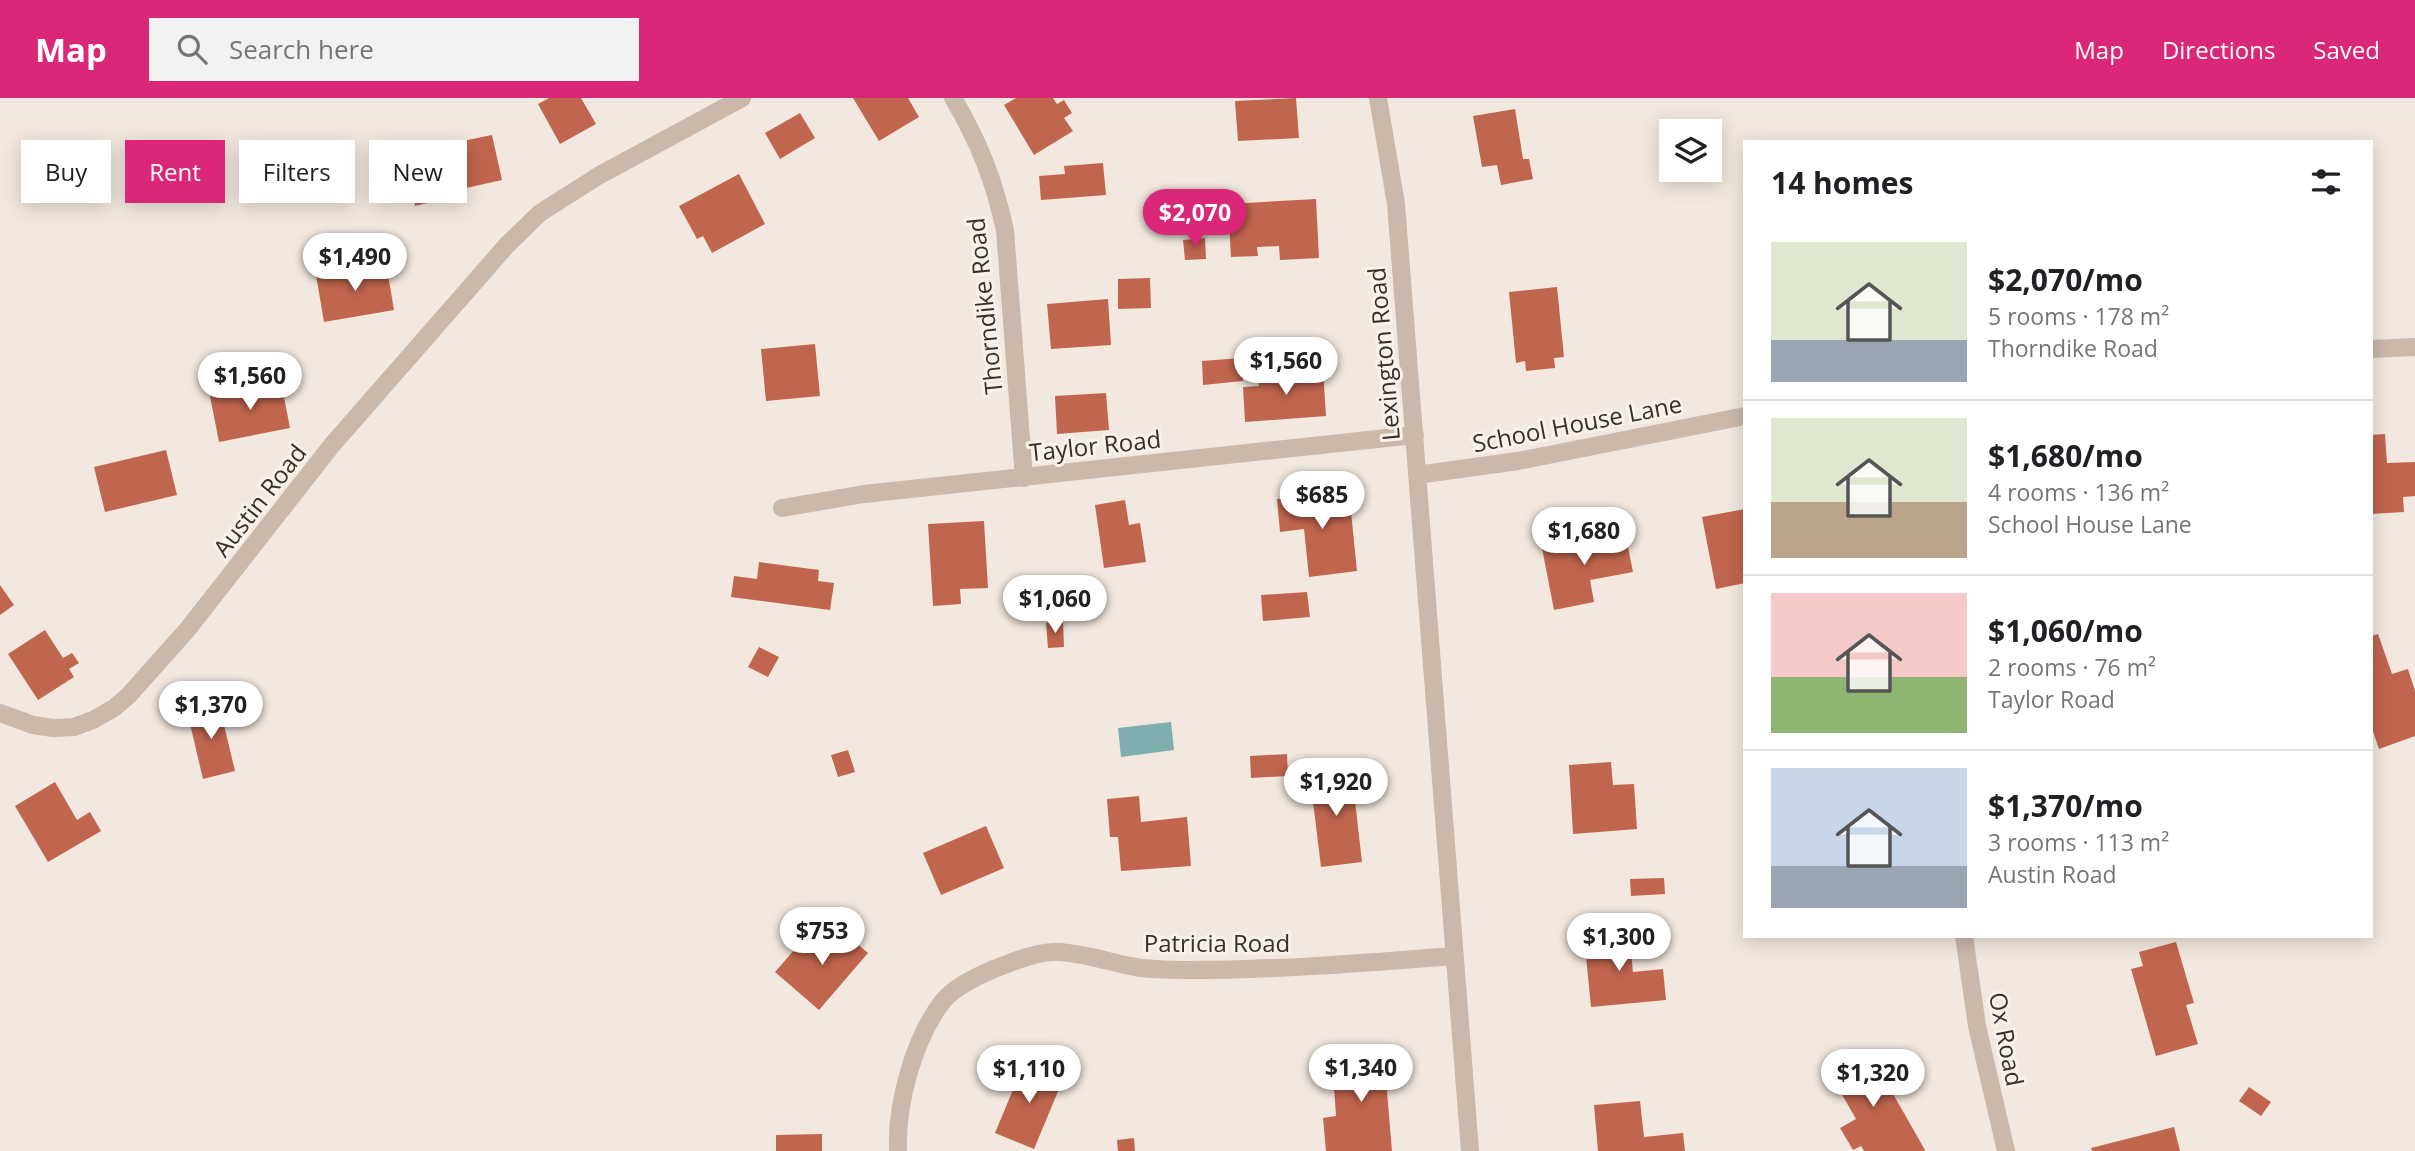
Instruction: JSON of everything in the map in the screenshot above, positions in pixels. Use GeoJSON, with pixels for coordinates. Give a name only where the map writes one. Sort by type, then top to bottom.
{"type":"FeatureCollection","features":[{"type":"Feature","properties":{"kind":"street","name":"Austin Road"},"geometry":{"type":"LineString","coordinates":[[0,713],[33,725],[53,728],[74,727],[114,709],[220,591],[332,445],[507,245],[532,221],[598,176],[743,98]]}},
{"type":"Feature","properties":{"kind":"street","name":"Thorndike Road"},"geometry":{"type":"LineString","coordinates":[[953,98],[984,155],[1004,230],[1024,478]]}},
{"type":"Feature","properties":{"kind":"street","name":"Lexington Road"},"geometry":{"type":"LineString","coordinates":[[1378,98],[1396,204],[1470,1151]]}},
{"type":"Feature","properties":{"kind":"street"},"geometry":{"type":"LineString","coordinates":[[2373,349],[2415,347]]}},
{"type":"Feature","properties":{"kind":"street","name":"School House Lane"},"geometry":{"type":"LineString","coordinates":[[1417,475],[1518,461],[1743,416]]}},
{"type":"Feature","properties":{"kind":"street","name":"Taylor Road"},"geometry":{"type":"LineString","coordinates":[[782,508],[863,494],[1415,435]]}},
{"type":"Feature","properties":{"kind":"street","name":"Ox Road"},"geometry":{"type":"LineString","coordinates":[[1964,938],[1977,1026],[2006,1151]]}},
{"type":"Feature","properties":{"kind":"street","name":"Patricia Road"},"geometry":{"type":"LineString","coordinates":[[898,1151],[897,1134],[908,1077],[925,1030],[944,999],[984,972],[1025,957],[1056,951],[1128,966],[1186,970],[1297,968],[1453,956]]}},
{"type":"Feature","properties":{"kind":"water"},"geometry":{"type":"Polygon","coordinates":[[[1171,722],[1174,750],[1121,757],[1118,728],[1171,722]]]}},
{"type":"Feature","properties":{"kind":"building"},"geometry":{"type":"Polygon","coordinates":[[[549,98],[581,98],[596,124],[560,144],[538,104],[549,98]]]}},
{"type":"Feature","properties":{"kind":"building"},"geometry":{"type":"Polygon","coordinates":[[[853,98],[908,98],[919,117],[879,141],[853,98]]]}},
{"type":"Feature","properties":{"kind":"building"},"geometry":{"type":"Polygon","coordinates":[[[1016,98],[1053,98],[1057,104],[1064,100],[1072,113],[1064,118],[1073,131],[1034,155],[1004,105],[1016,98]]]}},
{"type":"Feature","properties":{"kind":"building"},"geometry":{"type":"Polygon","coordinates":[[[1296,98],[1299,138],[1238,141],[1235,101],[1296,98]]]}},
{"type":"Feature","properties":{"kind":"building"},"geometry":{"type":"Polygon","coordinates":[[[1515,109],[1523,159],[1529,159],[1533,179],[1501,185],[1497,165],[1482,167],[1473,116],[1515,109]]]}},
{"type":"Feature","properties":{"kind":"building"},"geometry":{"type":"Polygon","coordinates":[[[800,113],[815,138],[780,159],[765,133],[800,113]]]}},
{"type":"Feature","properties":{"kind":"building"},"geometry":{"type":"Polygon","coordinates":[[[492,135],[502,180],[467,188],[467,140],[492,135]]]}},
{"type":"Feature","properties":{"kind":"building"},"geometry":{"type":"Polygon","coordinates":[[[1103,163],[1106,195],[1041,200],[1039,176],[1065,174],[1064,166],[1103,163]]]}},
{"type":"Feature","properties":{"kind":"building"},"geometry":{"type":"Polygon","coordinates":[[[739,174],[765,224],[712,253],[703,236],[697,239],[679,206],[739,174]]]}},
{"type":"Feature","properties":{"kind":"building"},"geometry":{"type":"Polygon","coordinates":[[[1316,199],[1319,258],[1280,260],[1279,246],[1257,247],[1258,256],[1231,257],[1228,204],[1316,199]]]}},
{"type":"Feature","properties":{"kind":"building"},"geometry":{"type":"Polygon","coordinates":[[[1205,238],[1206,259],[1185,260],[1183,240],[1205,238]]]}},
{"type":"Feature","properties":{"kind":"building"},"geometry":{"type":"Polygon","coordinates":[[[386,263],[394,310],[324,322],[316,275],[386,263]]]}},
{"type":"Feature","properties":{"kind":"building"},"geometry":{"type":"Polygon","coordinates":[[[1150,278],[1151,308],[1118,309],[1118,279],[1150,278]]]}},
{"type":"Feature","properties":{"kind":"building"},"geometry":{"type":"Polygon","coordinates":[[[1557,287],[1564,357],[1554,358],[1555,368],[1526,371],[1525,361],[1516,363],[1509,292],[1557,287]]]}},
{"type":"Feature","properties":{"kind":"building"},"geometry":{"type":"Polygon","coordinates":[[[1108,299],[1111,345],[1051,349],[1047,304],[1108,299]]]}},
{"type":"Feature","properties":{"kind":"building"},"geometry":{"type":"Polygon","coordinates":[[[815,344],[820,396],[766,401],[761,349],[815,344]]]}},
{"type":"Feature","properties":{"kind":"building"},"geometry":{"type":"Polygon","coordinates":[[[1241,358],[1243,381],[1203,385],[1202,361],[1241,358]]]}},
{"type":"Feature","properties":{"kind":"building"},"geometry":{"type":"Polygon","coordinates":[[[1323,369],[1326,416],[1245,422],[1243,387],[1259,386],[1258,375],[1323,369]]]}},
{"type":"Feature","properties":{"kind":"building"},"geometry":{"type":"Polygon","coordinates":[[[281,382],[290,428],[219,442],[210,396],[281,382]]]}},
{"type":"Feature","properties":{"kind":"building"},"geometry":{"type":"Polygon","coordinates":[[[1106,393],[1109,430],[1057,434],[1055,396],[1106,393]]]}},
{"type":"Feature","properties":{"kind":"building"},"geometry":{"type":"Polygon","coordinates":[[[2385,434],[2387,463],[2415,462],[2415,496],[2403,497],[2404,512],[2373,514],[2373,435],[2385,434]]]}},
{"type":"Feature","properties":{"kind":"building"},"geometry":{"type":"Polygon","coordinates":[[[166,450],[177,495],[105,512],[94,467],[166,450]]]}},
{"type":"Feature","properties":{"kind":"building"},"geometry":{"type":"Polygon","coordinates":[[[1349,492],[1357,571],[1309,577],[1304,529],[1280,532],[1277,499],[1349,492]]]}},
{"type":"Feature","properties":{"kind":"building"},"geometry":{"type":"Polygon","coordinates":[[[1125,500],[1129,525],[1140,523],[1146,562],[1104,568],[1095,505],[1125,500]]]}},
{"type":"Feature","properties":{"kind":"building"},"geometry":{"type":"Polygon","coordinates":[[[1743,509],[1743,583],[1716,589],[1702,517],[1743,509]]]}},
{"type":"Feature","properties":{"kind":"building"},"geometry":{"type":"Polygon","coordinates":[[[984,521],[988,588],[960,589],[961,604],[933,606],[928,524],[984,521]]]}},
{"type":"Feature","properties":{"kind":"building"},"geometry":{"type":"Polygon","coordinates":[[[1625,532],[1633,572],[1590,580],[1594,602],[1554,610],[1542,548],[1625,532]]]}},
{"type":"Feature","properties":{"kind":"building"},"geometry":{"type":"Polygon","coordinates":[[[759,562],[819,570],[818,581],[834,583],[830,610],[731,597],[734,576],[757,579],[759,562]]]}},
{"type":"Feature","properties":{"kind":"building"},"geometry":{"type":"Polygon","coordinates":[[[0,585],[14,605],[0,615],[0,585]]]}},
{"type":"Feature","properties":{"kind":"building"},"geometry":{"type":"Polygon","coordinates":[[[1307,592],[1310,617],[1263,621],[1261,595],[1307,592]]]}},
{"type":"Feature","properties":{"kind":"building"},"geometry":{"type":"Polygon","coordinates":[[[1063,622],[1064,647],[1048,648],[1046,623],[1063,622]]]}},
{"type":"Feature","properties":{"kind":"building"},"geometry":{"type":"Polygon","coordinates":[[[45,630],[63,658],[72,653],[79,663],[69,669],[74,677],[38,700],[8,654],[45,630]]]}},
{"type":"Feature","properties":{"kind":"building"},"geometry":{"type":"Polygon","coordinates":[[[2378,634],[2392,674],[2408,669],[2415,691],[2415,736],[2379,749],[2373,732],[2373,635],[2378,634]]]}},
{"type":"Feature","properties":{"kind":"building"},"geometry":{"type":"Polygon","coordinates":[[[759,647],[779,657],[768,677],[748,667],[759,647]]]}},
{"type":"Feature","properties":{"kind":"building"},"geometry":{"type":"Polygon","coordinates":[[[219,704],[235,771],[203,779],[187,711],[219,704]]]}},
{"type":"Feature","properties":{"kind":"building"},"geometry":{"type":"Polygon","coordinates":[[[848,750],[855,772],[838,777],[831,755],[848,750]]]}},
{"type":"Feature","properties":{"kind":"building"},"geometry":{"type":"Polygon","coordinates":[[[1287,754],[1288,776],[1251,778],[1250,756],[1287,754]]]}},
{"type":"Feature","properties":{"kind":"building"},"geometry":{"type":"Polygon","coordinates":[[[1611,762],[1613,785],[1634,784],[1637,829],[1573,834],[1569,765],[1611,762]]]}},
{"type":"Feature","properties":{"kind":"building"},"geometry":{"type":"Polygon","coordinates":[[[1351,766],[1362,862],[1321,867],[1310,777],[1331,774],[1331,768],[1351,766]]]}},
{"type":"Feature","properties":{"kind":"building"},"geometry":{"type":"Polygon","coordinates":[[[55,782],[77,820],[90,812],[101,831],[48,862],[15,806],[55,782]]]}},
{"type":"Feature","properties":{"kind":"building"},"geometry":{"type":"Polygon","coordinates":[[[1139,796],[1141,822],[1187,817],[1191,866],[1121,871],[1118,837],[1110,837],[1107,799],[1139,796]]]}},
{"type":"Feature","properties":{"kind":"building"},"geometry":{"type":"Polygon","coordinates":[[[986,826],[1004,868],[941,895],[923,853],[986,826]]]}},
{"type":"Feature","properties":{"kind":"building"},"geometry":{"type":"Polygon","coordinates":[[[1664,878],[1665,894],[1631,896],[1630,879],[1664,878]]]}},
{"type":"Feature","properties":{"kind":"building"},"geometry":{"type":"Polygon","coordinates":[[[835,925],[868,953],[819,1010],[775,972],[802,941],[813,951],[835,925]]]}},
{"type":"Feature","properties":{"kind":"building"},"geometry":{"type":"Polygon","coordinates":[[[1629,932],[1633,972],[1663,969],[1666,1000],[1591,1007],[1584,936],[1629,932]]]}},
{"type":"Feature","properties":{"kind":"building"},"geometry":{"type":"Polygon","coordinates":[[[2176,942],[2194,1003],[2186,1005],[2198,1044],[2156,1056],[2131,969],[2143,966],[2139,952],[2176,942]]]}},
{"type":"Feature","properties":{"kind":"building"},"geometry":{"type":"Polygon","coordinates":[[[1383,1045],[1392,1151],[1326,1151],[1323,1118],[1336,1116],[1334,1087],[1343,1087],[1340,1049],[1383,1045]]]}},
{"type":"Feature","properties":{"kind":"building"},"geometry":{"type":"Polygon","coordinates":[[[1868,1050],[1924,1151],[1864,1151],[1861,1146],[1853,1150],[1840,1128],[1856,1119],[1829,1072],[1868,1050]]]}},
{"type":"Feature","properties":{"kind":"building"},"geometry":{"type":"Polygon","coordinates":[[[1025,1061],[1064,1077],[1034,1149],[995,1133],[1025,1061]]]}},
{"type":"Feature","properties":{"kind":"building"},"geometry":{"type":"Polygon","coordinates":[[[2249,1087],[2271,1102],[2261,1116],[2239,1101],[2249,1087]]]}},
{"type":"Feature","properties":{"kind":"building"},"geometry":{"type":"Polygon","coordinates":[[[1640,1101],[1644,1137],[1683,1133],[1685,1151],[1598,1151],[1594,1105],[1640,1101]]]}},
{"type":"Feature","properties":{"kind":"building"},"geometry":{"type":"Polygon","coordinates":[[[2174,1127],[2180,1151],[2092,1151],[2091,1148],[2174,1127]]]}},
{"type":"Feature","properties":{"kind":"building"},"geometry":{"type":"Polygon","coordinates":[[[822,1134],[822,1151],[776,1151],[776,1135],[822,1134]]]}},
{"type":"Feature","properties":{"kind":"building"},"geometry":{"type":"Polygon","coordinates":[[[1134,1138],[1135,1151],[1118,1151],[1117,1140],[1134,1138]]]}}]}
